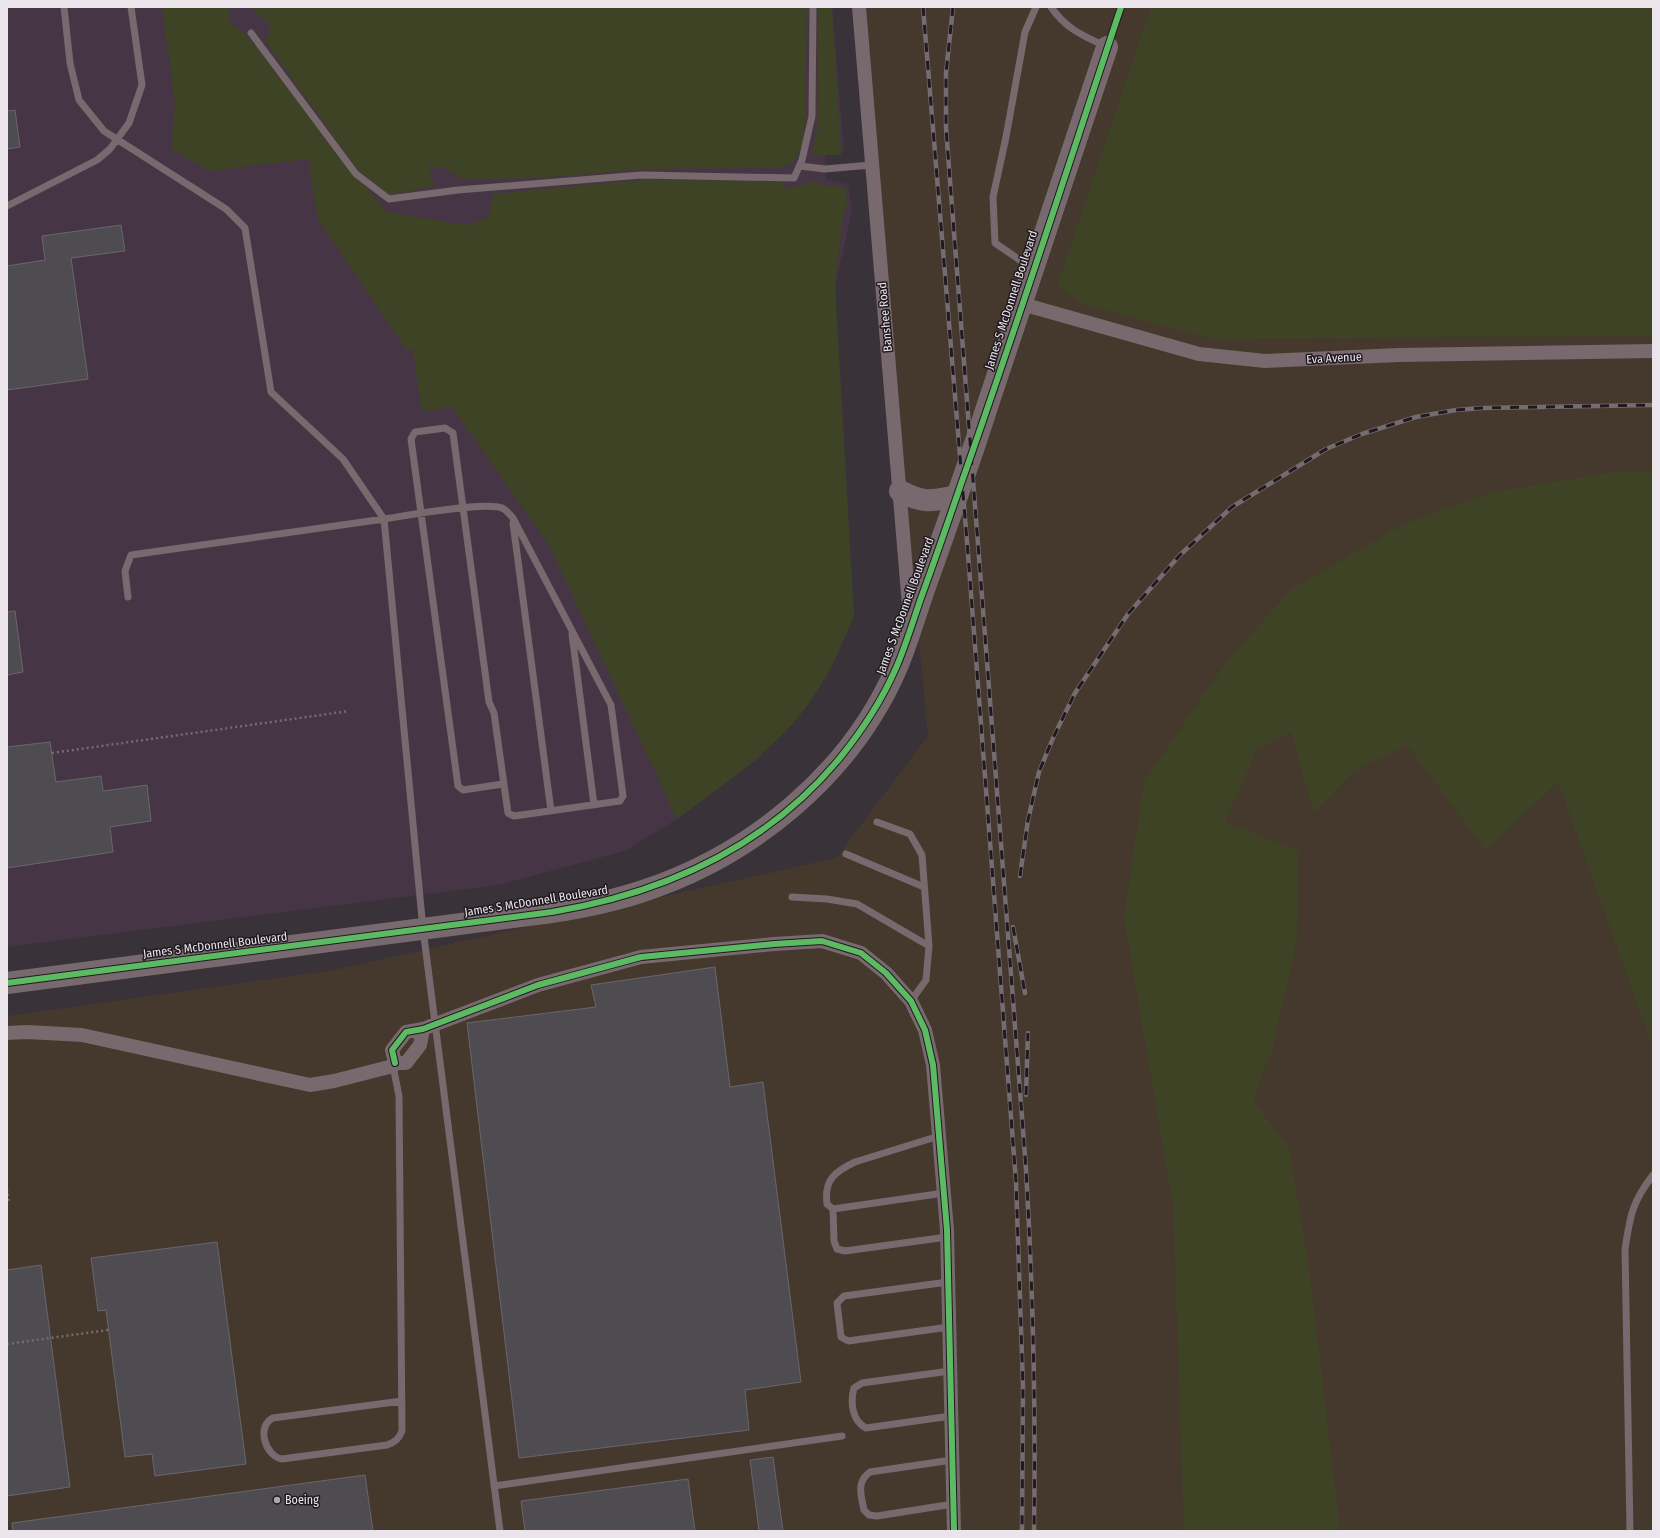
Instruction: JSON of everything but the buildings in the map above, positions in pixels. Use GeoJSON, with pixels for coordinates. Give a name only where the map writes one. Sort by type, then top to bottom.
{"type":"FeatureCollection","features":[{"type":"Feature","properties":{"kind":"main road","name":"James S McDonnell Boulevard"},"geometry":{"type":"LineString","coordinates":[[7,983],[552,912],[612,900],[680,877],[737,848],[794,805],[818,783],[839,758],[871,714],[897,668],[1034,269],[1107,46]]}},
{"type":"Feature","properties":{"kind":"main road"},"geometry":{"type":"LineString","coordinates":[[900,491],[916,500],[933,501],[957,496]]}},
{"type":"Feature","properties":{"kind":"street","name":"Banshee Road"},"geometry":{"type":"LineString","coordinates":[[859,7],[871,165],[911,627]]}},
{"type":"Feature","properties":{"kind":"street","name":"Eva Avenue"},"geometry":{"type":"LineString","coordinates":[[1022,304],[1198,354],[1265,361],[1399,355],[1653,351]]}},
{"type":"Feature","properties":{"kind":"street"},"geometry":{"type":"LineString","coordinates":[[394,1065],[392,1050],[406,1032],[429,1027],[538,985],[641,957],[774,944],[822,942],[860,953],[886,973],[911,1001],[925,1030],[933,1065],[947,1238],[954,1531]]}},
{"type":"Feature","properties":{"kind":"street"},"geometry":{"type":"LineString","coordinates":[[7,1033],[27,1032],[82,1035],[310,1085],[334,1081],[406,1063],[420,1046],[429,1027]]}},
{"type":"Feature","properties":{"kind":"lane"},"geometry":{"type":"LineString","coordinates":[[64,7],[70,63],[79,100],[104,131],[118,138],[226,209],[244,228],[271,392],[343,459],[384,519],[423,929],[429,1027],[500,1531]]}},
{"type":"Feature","properties":{"kind":"lane"},"geometry":{"type":"LineString","coordinates":[[7,206],[96,160],[110,149],[129,123],[142,85],[131,7]]}},
{"type":"Feature","properties":{"kind":"lane"},"geometry":{"type":"LineString","coordinates":[[251,33],[356,174],[389,199],[458,190],[641,175],[794,178],[800,166],[812,116],[813,7]]}},
{"type":"Feature","properties":{"kind":"lane"},"geometry":{"type":"LineString","coordinates":[[1034,269],[995,243],[993,197],[1006,137],[1025,32],[1036,7]]}},
{"type":"Feature","properties":{"kind":"lane"},"geometry":{"type":"LineString","coordinates":[[1051,7],[1059,20],[1082,35],[1107,46]]}},
{"type":"Feature","properties":{"kind":"lane"},"geometry":{"type":"LineString","coordinates":[[800,166],[825,169],[871,165]]}},
{"type":"Feature","properties":{"kind":"lane"},"geometry":{"type":"LineString","coordinates":[[128,597],[125,571],[131,555],[421,514],[464,509],[487,506],[503,508],[513,518],[611,705],[623,796],[620,801],[514,816],[508,813],[494,713],[489,702],[464,509],[453,433],[446,428],[415,432],[411,439],[421,514],[458,786],[463,790],[503,784]]}},
{"type":"Feature","properties":{"kind":"lane"},"geometry":{"type":"LineString","coordinates":[[513,518],[551,811]]}},
{"type":"Feature","properties":{"kind":"lane"},"geometry":{"type":"LineString","coordinates":[[571,629],[594,805]]}},
{"type":"Feature","properties":{"kind":"lane"},"geometry":{"type":"LineString","coordinates":[[877,822],[910,834],[922,854],[929,946],[926,980],[911,1001]]}},
{"type":"Feature","properties":{"kind":"lane"},"geometry":{"type":"LineString","coordinates":[[846,854],[924,887]]}},
{"type":"Feature","properties":{"kind":"lane"},"geometry":{"type":"LineString","coordinates":[[792,897],[827,899],[856,904],[929,946]]}},
{"type":"Feature","properties":{"kind":"lane"},"geometry":{"type":"LineString","coordinates":[[394,1065],[399,1096],[402,1401],[402,1431],[400,1438],[387,1446],[282,1459],[276,1458],[270,1453],[267,1446],[264,1426],[273,1418],[402,1401]]}},
{"type":"Feature","properties":{"kind":"lane"},"geometry":{"type":"LineString","coordinates":[[939,1136],[855,1162],[843,1168],[830,1180],[826,1191],[827,1204],[834,1209],[944,1194]]}},
{"type":"Feature","properties":{"kind":"lane"},"geometry":{"type":"LineString","coordinates":[[1630,1531],[1625,1249],[1630,1215],[1639,1192],[1653,1175]]}},
{"type":"Feature","properties":{"kind":"lane"},"geometry":{"type":"LineString","coordinates":[[834,1209],[834,1241],[837,1249],[845,1251],[947,1238]]}},
{"type":"Feature","properties":{"kind":"lane"},"geometry":{"type":"LineString","coordinates":[[948,1282],[844,1296],[837,1302],[841,1337],[848,1341],[949,1327]]}},
{"type":"Feature","properties":{"kind":"lane"},"geometry":{"type":"LineString","coordinates":[[950,1370],[862,1383],[854,1388],[852,1396],[855,1419],[859,1424],[866,1428],[951,1416]]}},
{"type":"Feature","properties":{"kind":"lane"},"geometry":{"type":"LineString","coordinates":[[494,1486],[842,1436]]}},
{"type":"Feature","properties":{"kind":"lane"},"geometry":{"type":"LineString","coordinates":[[952,1460],[870,1472],[863,1477],[860,1485],[864,1510],[869,1515],[877,1516],[953,1504]]}},
{"type":"Feature","properties":{"kind":"path"},"geometry":{"type":"LineString","coordinates":[[52,753],[349,711]]}},
{"type":"Feature","properties":{"kind":"path"},"geometry":{"type":"LineString","coordinates":[[7,1189],[9,1202]]}},
{"type":"Feature","properties":{"kind":"path"},"geometry":{"type":"LineString","coordinates":[[7,1344],[108,1330]]}},
{"type":"Feature","properties":{"kind":"shaded area"},"geometry":{"type":"Polygon","coordinates":[[[7,7],[832,7],[844,152],[825,155],[825,169],[826,180],[848,184],[852,211],[835,286],[854,616],[801,708],[759,758],[677,819],[625,851],[499,885],[7,947],[7,7]]]}},
{"type":"Feature","properties":{"kind":"shaded area"},"geometry":{"type":"Polygon","coordinates":[[[858,7],[1653,7],[1653,1531],[7,1531],[7,1016],[334,970],[836,858],[928,736],[858,7]]]}},
{"type":"Feature","properties":{"kind":"green space"},"geometry":{"type":"Polygon","coordinates":[[[162,7],[235,7],[230,8],[229,23],[246,34],[329,142],[387,212],[466,225],[488,218],[493,194],[641,180],[783,181],[785,189],[814,181],[822,186],[845,187],[847,206],[843,214],[835,286],[854,616],[837,655],[817,692],[787,730],[742,771],[677,819],[549,545],[452,407],[421,411],[413,349],[406,349],[318,220],[308,159],[209,171],[171,149],[175,103],[162,7]]]}},
{"type":"Feature","properties":{"kind":"green space"},"geometry":{"type":"Polygon","coordinates":[[[249,7],[807,7],[805,122],[802,149],[793,163],[779,168],[643,169],[540,178],[461,179],[444,167],[429,168],[434,186],[390,195],[357,169],[264,39],[270,36],[269,23],[249,7]]]}},
{"type":"Feature","properties":{"kind":"green space"},"geometry":{"type":"Polygon","coordinates":[[[818,7],[832,7],[841,155],[812,155],[817,130],[818,7]]]}},
{"type":"Feature","properties":{"kind":"green space"},"geometry":{"type":"Polygon","coordinates":[[[1151,7],[1653,7],[1653,336],[1211,339],[1082,304],[1057,286],[1151,7]]]}},
{"type":"Feature","properties":{"kind":"green space"},"geometry":{"type":"Polygon","coordinates":[[[1653,471],[1653,1048],[1558,782],[1486,851],[1407,745],[1354,771],[1314,813],[1291,732],[1257,749],[1225,822],[1298,851],[1297,940],[1272,1051],[1253,1099],[1289,1149],[1310,1274],[1340,1531],[1184,1531],[1173,1205],[1124,918],[1144,781],[1230,657],[1292,589],[1404,524],[1492,492],[1615,472],[1653,471]]]}},
{"type":"Feature","properties":{"kind":"railway"},"geometry":{"type":"LineString","coordinates":[[923,7],[968,554],[1016,1182],[1023,1386],[1022,1531]]}},
{"type":"Feature","properties":{"kind":"railway"},"geometry":{"type":"LineString","coordinates":[[953,7],[946,73],[946,128],[1026,1169],[1035,1440],[1034,1531]]}},
{"type":"Feature","properties":{"kind":"railway"},"geometry":{"type":"LineString","coordinates":[[1020,876],[1028,820],[1039,772],[1053,738],[1075,693],[1128,614],[1180,555],[1232,507],[1326,449],[1362,434],[1416,417],[1456,410],[1482,408],[1653,405]]}},
{"type":"Feature","properties":{"kind":"railway"},"geometry":{"type":"LineString","coordinates":[[1013,927],[1025,993]]}},
{"type":"Feature","properties":{"kind":"railway"},"geometry":{"type":"LineString","coordinates":[[1026,1095],[1028,1033]]}},
{"type":"Feature","properties":{"kind":"cycle path"},"geometry":{"type":"LineString","coordinates":[[7,983],[552,912],[593,904],[634,893],[673,879],[710,862],[745,842],[779,818],[810,790],[839,759],[855,738],[878,704],[900,659],[1002,365],[1121,7]]}},
{"type":"Feature","properties":{"kind":"cycle path"},"geometry":{"type":"LineString","coordinates":[[395,1063],[392,1050],[406,1032],[423,1029],[538,985],[641,957],[774,944],[822,941],[861,953],[886,973],[911,1001],[925,1030],[933,1065],[947,1230],[954,1531]]}},
{"type":"Feature","properties":{"kind":"place","name":"Boeing"},"geometry":{"type":"Point","coordinates":[277,1500]}}]}
